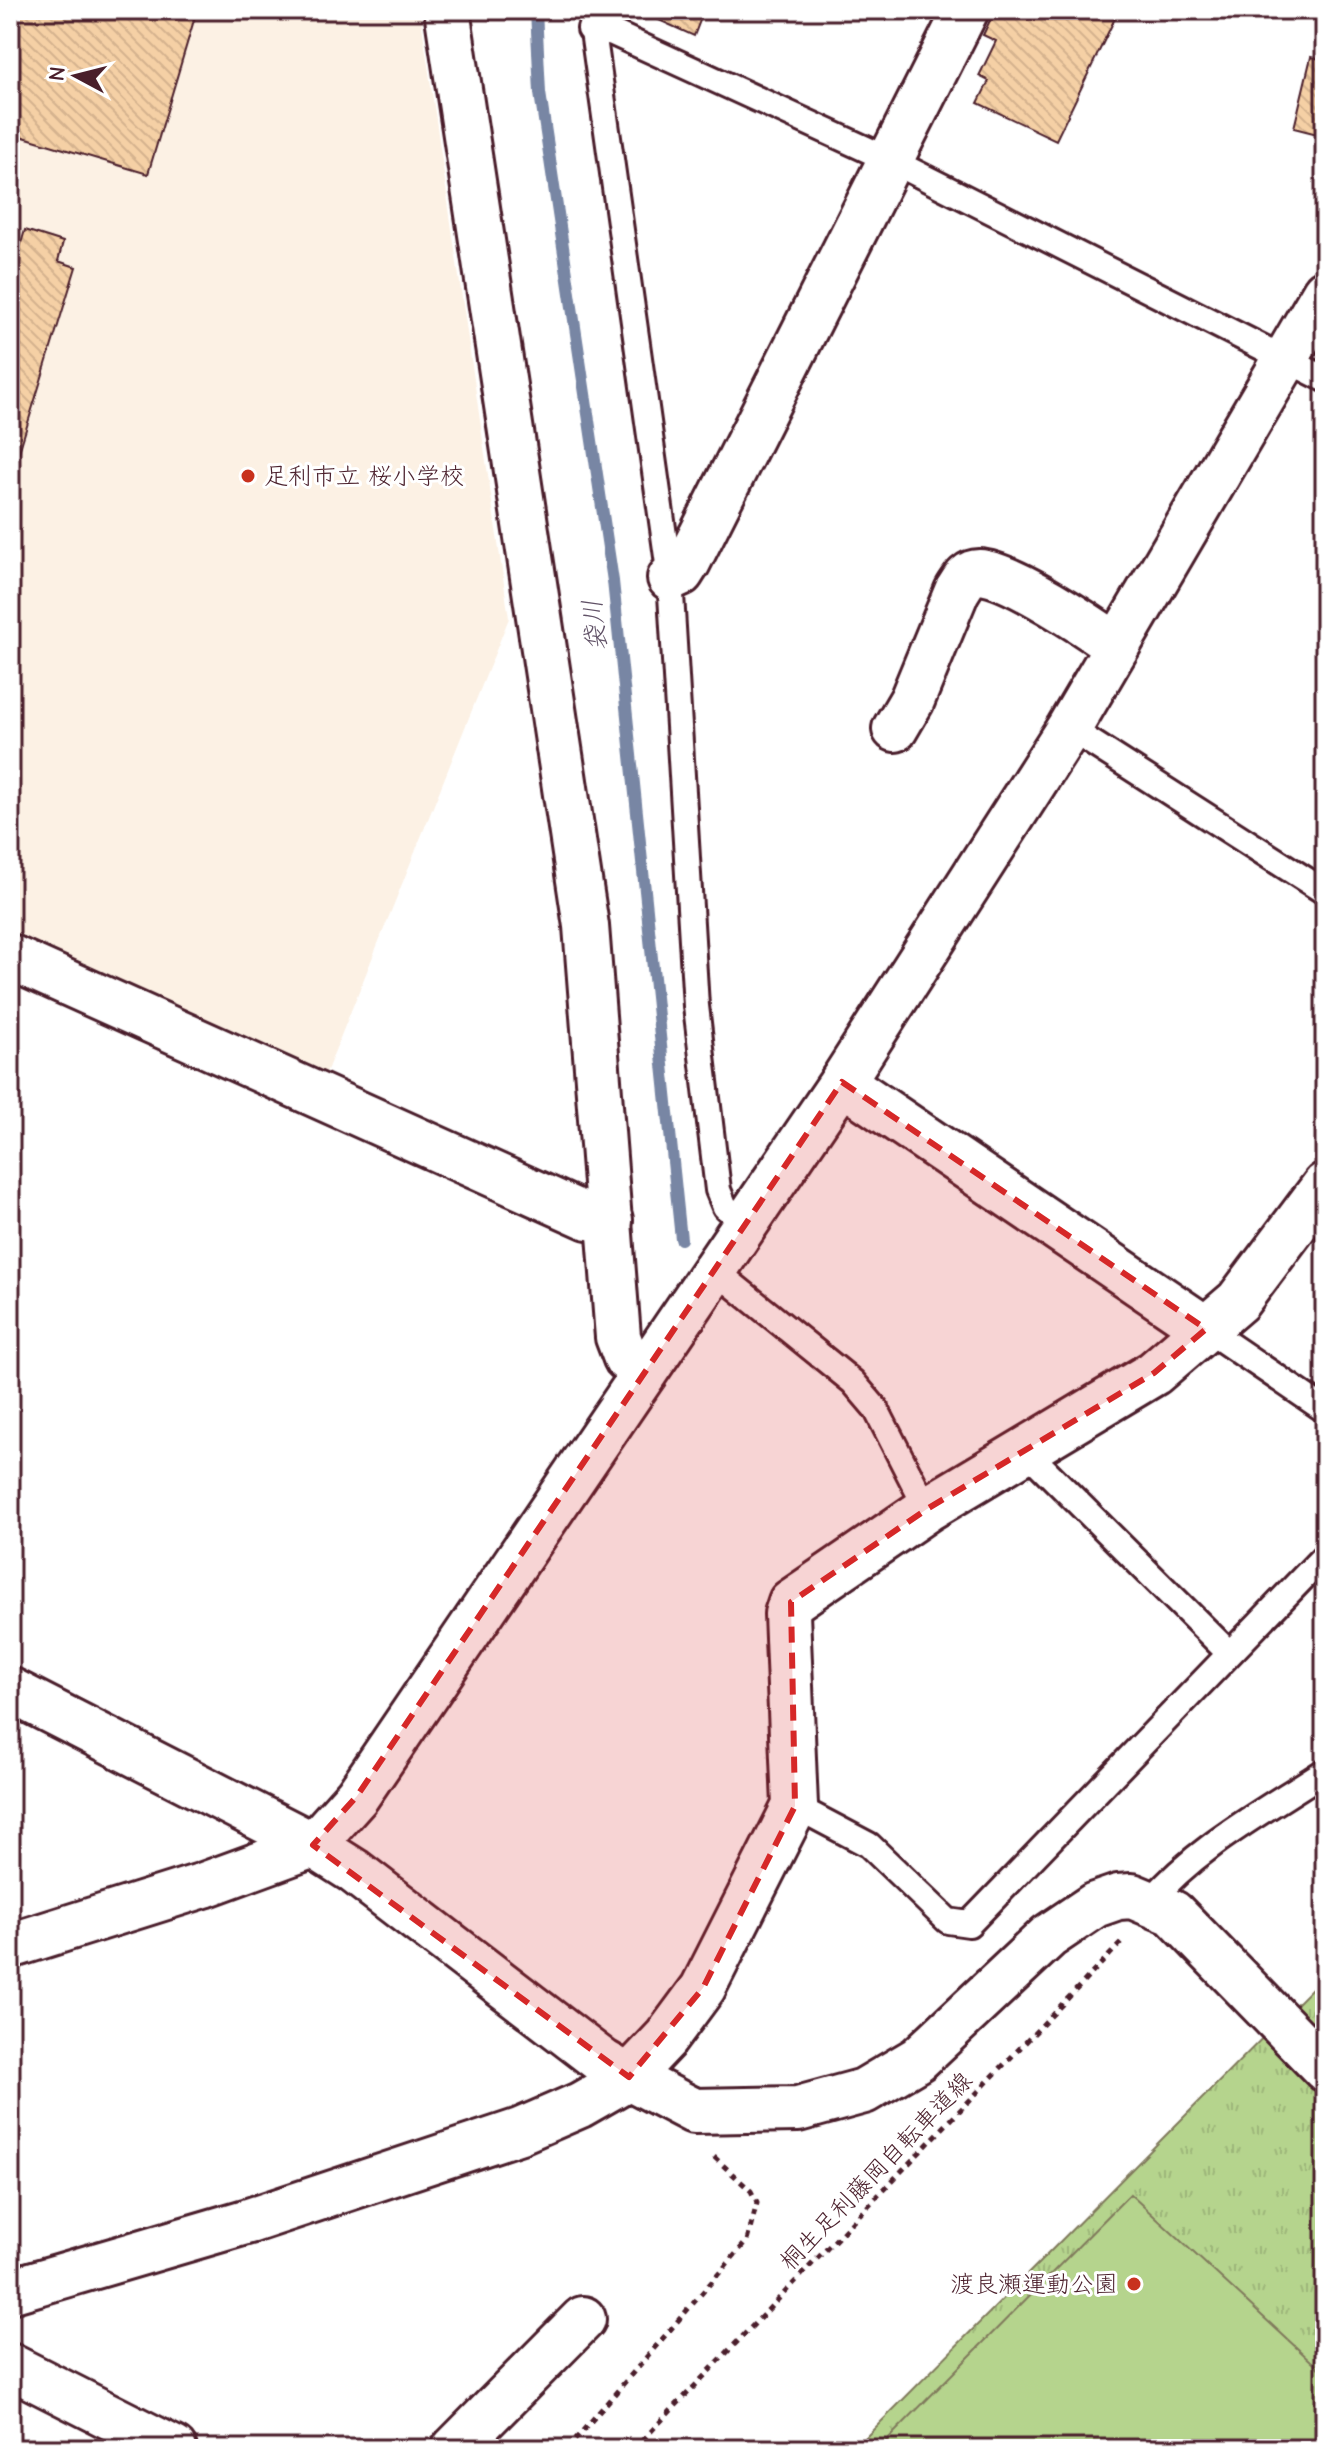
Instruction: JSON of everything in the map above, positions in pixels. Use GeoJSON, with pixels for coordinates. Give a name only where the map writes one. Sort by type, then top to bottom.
{"type":"FeatureCollection","features":[{"type":"Feature","properties":{"kind":"street"},"geometry":{"type":"LineString","coordinates":[[447,10],[586,926],[618,1337],[626,1358],[644,1373]]}},
{"type":"Feature","properties":{"kind":"street"},"geometry":{"type":"LineString","coordinates":[[670,578],[681,573],[688,562],[966,10]]}},
{"type":"Feature","properties":{"kind":"street"},"geometry":{"type":"LineString","coordinates":[[10,1946],[204,1885],[313,1845],[357,1796],[842,1082],[1069,728],[1325,292]]}},
{"type":"Feature","properties":{"kind":"street"},"geometry":{"type":"LineString","coordinates":[[895,729],[912,700],[957,591],[965,577],[977,572],[995,576],[1075,617],[1117,646]]}},
{"type":"Feature","properties":{"kind":"street"},"geometry":{"type":"LineString","coordinates":[[10,957],[588,1217],[610,1220]]}},
{"type":"Feature","properties":{"kind":"street"},"geometry":{"type":"LineString","coordinates":[[842,1082],[1206,1329]]}},
{"type":"Feature","properties":{"kind":"street"},"geometry":{"type":"LineString","coordinates":[[10,2291],[249,2221],[520,2131],[580,2105],[629,2077],[666,2038],[703,1988],[795,1806],[787,1614],[791,1602],[1023,1448],[1154,1373],[1238,1301],[1325,1185]]}},
{"type":"Feature","properties":{"kind":"street"},"geometry":{"type":"LineString","coordinates":[[10,1690],[313,1845],[354,1871],[603,2062],[694,2111],[798,2109],[853,2095],[895,2075],[918,2059],[1049,1936],[1095,1905],[1118,1897],[1152,1915],[1325,2069]]}},
{"type":"Feature","properties":{"kind":"street"},"geometry":{"type":"LineString","coordinates":[[454,2449],[583,2319]]}},
{"type":"Feature","properties":{"kind":"street"},"geometry":{"type":"LineString","coordinates":[[10,2366],[174,2449]]}},
{"type":"Feature","properties":{"kind":"lane"},"geometry":{"type":"LineString","coordinates":[[590,20],[890,160],[1325,379]]}},
{"type":"Feature","properties":{"kind":"lane"},"geometry":{"type":"LineString","coordinates":[[590,20],[670,578],[696,1006],[714,1159],[725,1207],[747,1223]]}},
{"type":"Feature","properties":{"kind":"lane"},"geometry":{"type":"LineString","coordinates":[[1069,728],[1325,892]]}},
{"type":"Feature","properties":{"kind":"lane"},"geometry":{"type":"LineString","coordinates":[[716,1271],[853,1382],[876,1409],[927,1509]]}},
{"type":"Feature","properties":{"kind":"lane"},"geometry":{"type":"LineString","coordinates":[[1206,1329],[1325,1410]]}},
{"type":"Feature","properties":{"kind":"lane"},"geometry":{"type":"LineString","coordinates":[[1023,1448],[1229,1653]]}},
{"type":"Feature","properties":{"kind":"lane"},"geometry":{"type":"LineString","coordinates":[[795,1806],[869,1845],[948,1921],[969,1924],[1325,1555]]}},
{"type":"Feature","properties":{"kind":"lane"},"geometry":{"type":"LineString","coordinates":[[1152,1915],[1169,1879],[1325,1771]]}},
{"type":"Feature","properties":{"kind":"path","name":"桐生足利藤岡自転車道線"},"geometry":{"type":"LineString","coordinates":[[634,2449],[1152,1915]]}},
{"type":"Feature","properties":{"kind":"path"},"geometry":{"type":"LineString","coordinates":[[567,2449],[747,2241],[757,2203],[751,2191],[701,2144]]}},
{"type":"Feature","properties":{"kind":"highlighted area"},"geometry":{"type":"Polygon","coordinates":[[[842,1082],[1206,1329],[1154,1373],[927,1509],[791,1602],[795,1806],[703,1988],[629,2077],[313,1845],[357,1796],[842,1082]]]}},
{"type":"Feature","properties":{"kind":"shaded area","name":"足利市立 桜小学校"},"geometry":{"type":"Polygon","coordinates":[[[10,10],[415,10],[421,18],[509,618],[326,1073],[10,935],[10,10]]]}},
{"type":"Feature","properties":{"kind":"green space"},"geometry":{"type":"Polygon","coordinates":[[[1325,1975],[1325,2449],[854,2449],[1325,1975]]]}},
{"type":"Feature","properties":{"kind":"green space","name":"渡良瀬運動公園"},"geometry":{"type":"Polygon","coordinates":[[[1130,2194],[1325,2374],[1325,2449],[878,2449],[1130,2194]]]}},
{"type":"Feature","properties":{"kind":"building"},"geometry":{"type":"Polygon","coordinates":[[[13,10],[197,10],[148,174],[10,133],[10,21],[13,10]]]}},
{"type":"Feature","properties":{"kind":"building"},"geometry":{"type":"Polygon","coordinates":[[[637,10],[704,10],[694,36],[637,10]]]}},
{"type":"Feature","properties":{"kind":"building"},"geometry":{"type":"Polygon","coordinates":[[[995,10],[1119,10],[1056,140],[978,103],[989,81],[979,76],[996,41],[983,35],[995,10]]]}},
{"type":"Feature","properties":{"kind":"building"},"geometry":{"type":"Polygon","coordinates":[[[1311,57],[1325,60],[1325,136],[1294,128],[1311,57]]]}},
{"type":"Feature","properties":{"kind":"building"},"geometry":{"type":"Polygon","coordinates":[[[25,230],[63,242],[58,261],[76,267],[10,481],[10,244],[20,247],[25,230]]]}},
{"type":"Feature","properties":{"kind":"waterway","name":"袋川"},"geometry":{"type":"LineString","coordinates":[[536,10],[540,93],[613,581],[681,1239]]}},
{"type":"Feature","properties":{"kind":"place","name":"足利市立 桜小学校"},"geometry":{"type":"Point","coordinates":[248,476]}},
{"type":"Feature","properties":{"kind":"place","name":"渡良瀬運動公園"},"geometry":{"type":"Point","coordinates":[1134,2284]}}]}
